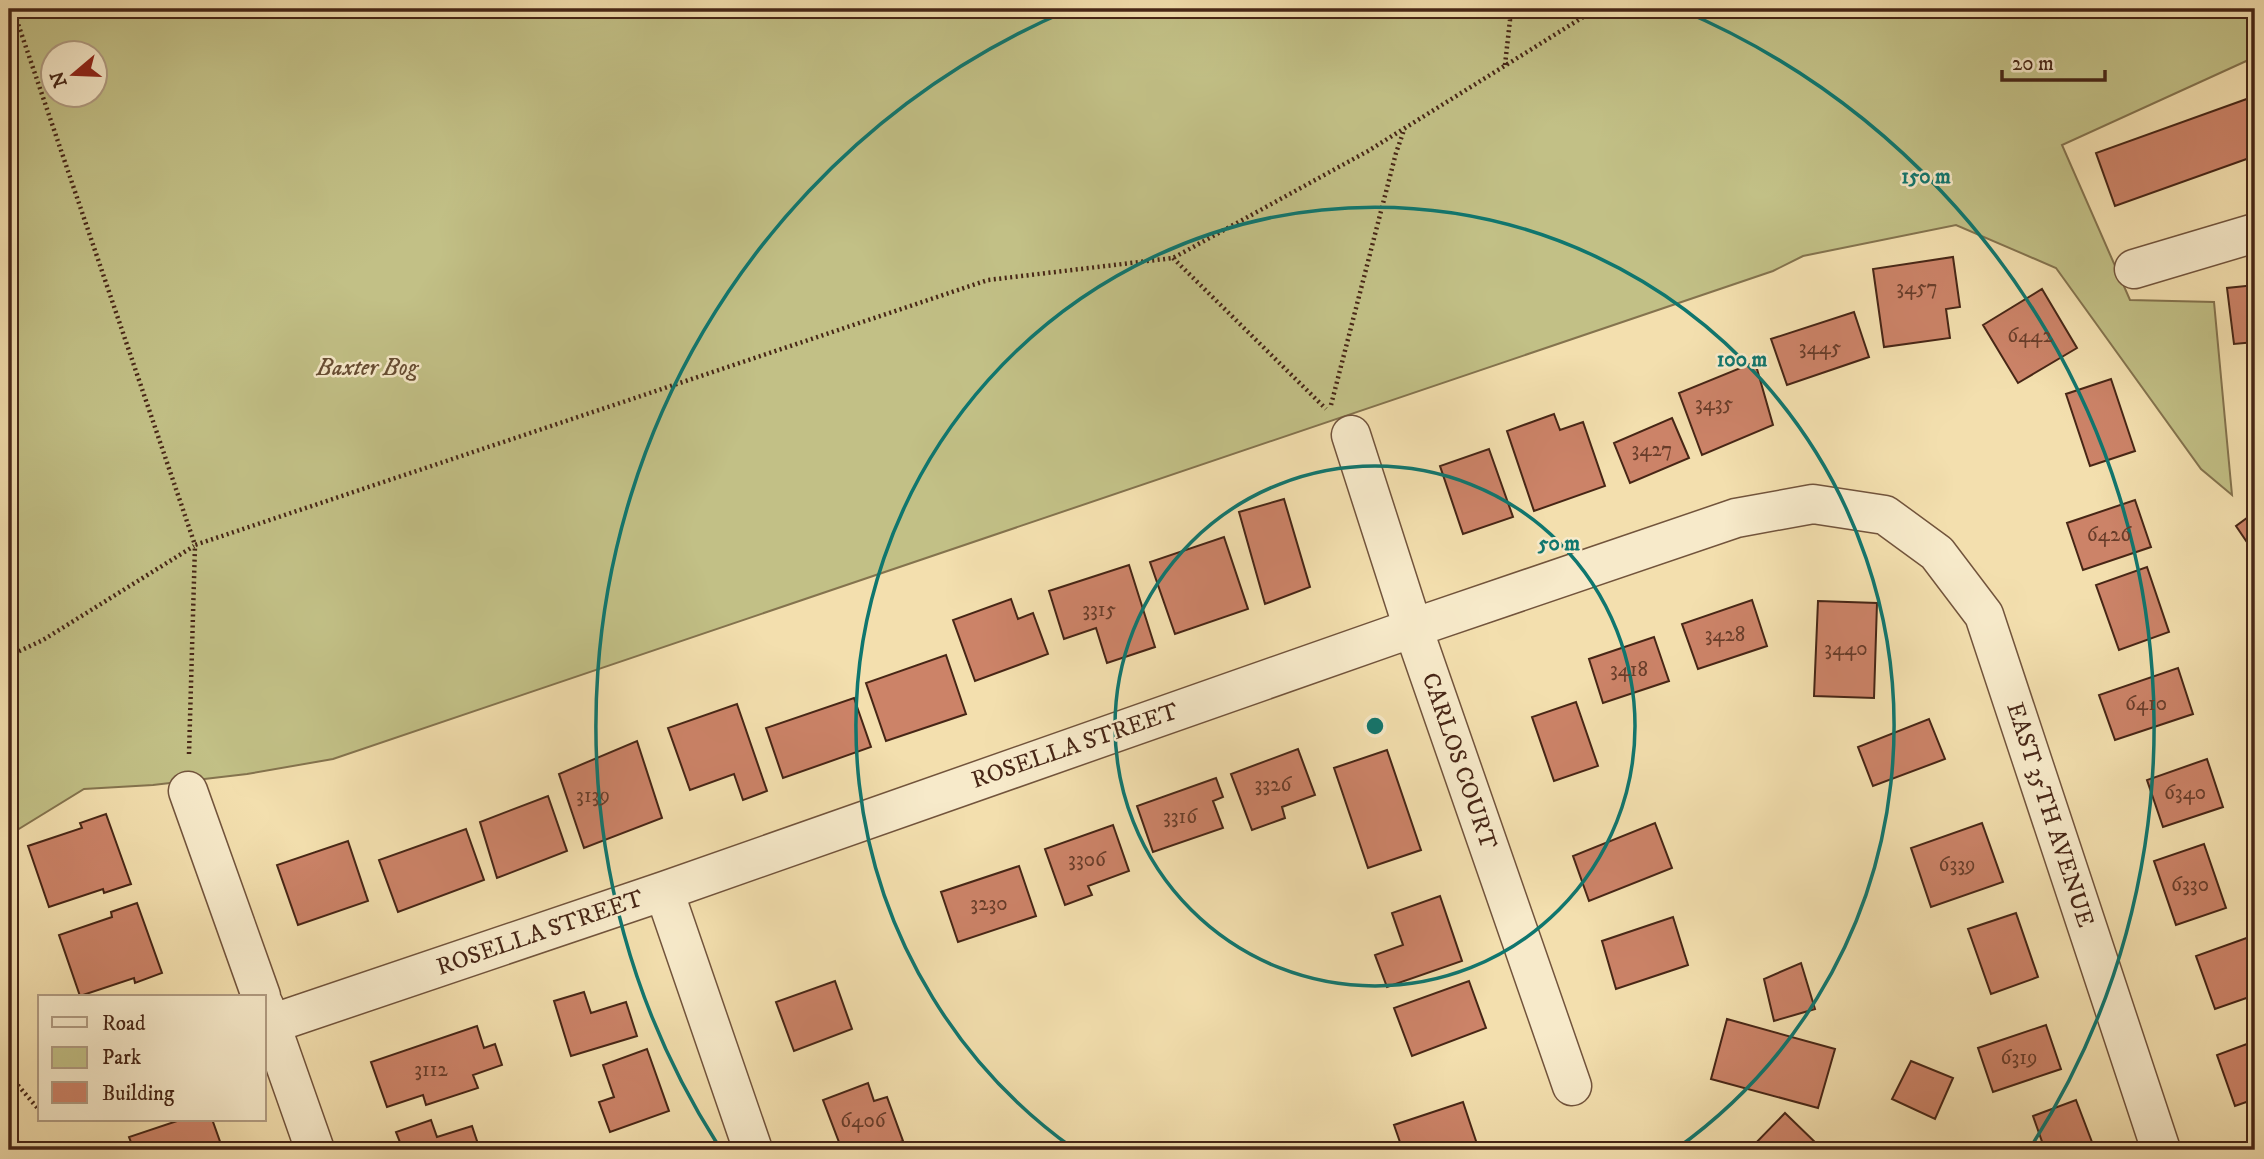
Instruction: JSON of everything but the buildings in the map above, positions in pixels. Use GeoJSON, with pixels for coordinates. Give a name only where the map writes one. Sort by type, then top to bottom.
{"type":"FeatureCollection","features":[{"type":"Feature","properties":{"kind":"street"},"geometry":{"type":"LineString","coordinates":[[2134,269],[2255,233]]}},
{"type":"Feature","properties":{"kind":"street","name":"CARLOS COURT"},"geometry":{"type":"LineString","coordinates":[[1351,435],[1413,628],[1572,1086]]}},
{"type":"Feature","properties":{"kind":"street","name":"ROSELLA STREET"},"geometry":{"type":"LineString","coordinates":[[266,1008],[664,891],[1413,628],[1736,518],[1813,504],[1885,515]]}},
{"type":"Feature","properties":{"kind":"street","name":"EAST 35TH AVENUE"},"geometry":{"type":"LineString","coordinates":[[1885,515],[1937,553],[1984,615],[2161,1150]]}},
{"type":"Feature","properties":{"kind":"street"},"geometry":{"type":"LineString","coordinates":[[188,791],[261,995]]}},
{"type":"Feature","properties":{"kind":"street"},"geometry":{"type":"LineString","coordinates":[[664,891],[753,1150]]}},
{"type":"Feature","properties":{"kind":"street"},"geometry":{"type":"LineString","coordinates":[[266,1008],[315,1150]]}},
{"type":"Feature","properties":{"kind":"path"},"geometry":{"type":"LineString","coordinates":[[13,9],[195,545],[188,791]]}},
{"type":"Feature","properties":{"kind":"path"},"geometry":{"type":"LineString","coordinates":[[1505,66],[1510,20],[1508,9]]}},
{"type":"Feature","properties":{"kind":"path"},"geometry":{"type":"LineString","coordinates":[[9,656],[43,640],[195,545],[988,280],[1173,258],[1405,129],[1596,9]]}},
{"type":"Feature","properties":{"kind":"path"},"geometry":{"type":"LineString","coordinates":[[1173,258],[1329,413],[1396,153],[1405,129]]}},
{"type":"Feature","properties":{"kind":"path"},"geometry":{"type":"LineString","coordinates":[[9,1079],[16,1083],[38,1109]]}},
{"type":"Feature","properties":{"kind":"green space","name":"Baxter Bog"},"geometry":{"type":"Polygon","coordinates":[[[9,9],[2255,9],[2255,57],[2062,145],[2130,300],[2214,302],[2232,495],[2201,469],[2056,268],[1956,225],[1803,256],[1773,271],[333,759],[247,774],[153,785],[84,789],[9,835],[9,9]]]}}]}
